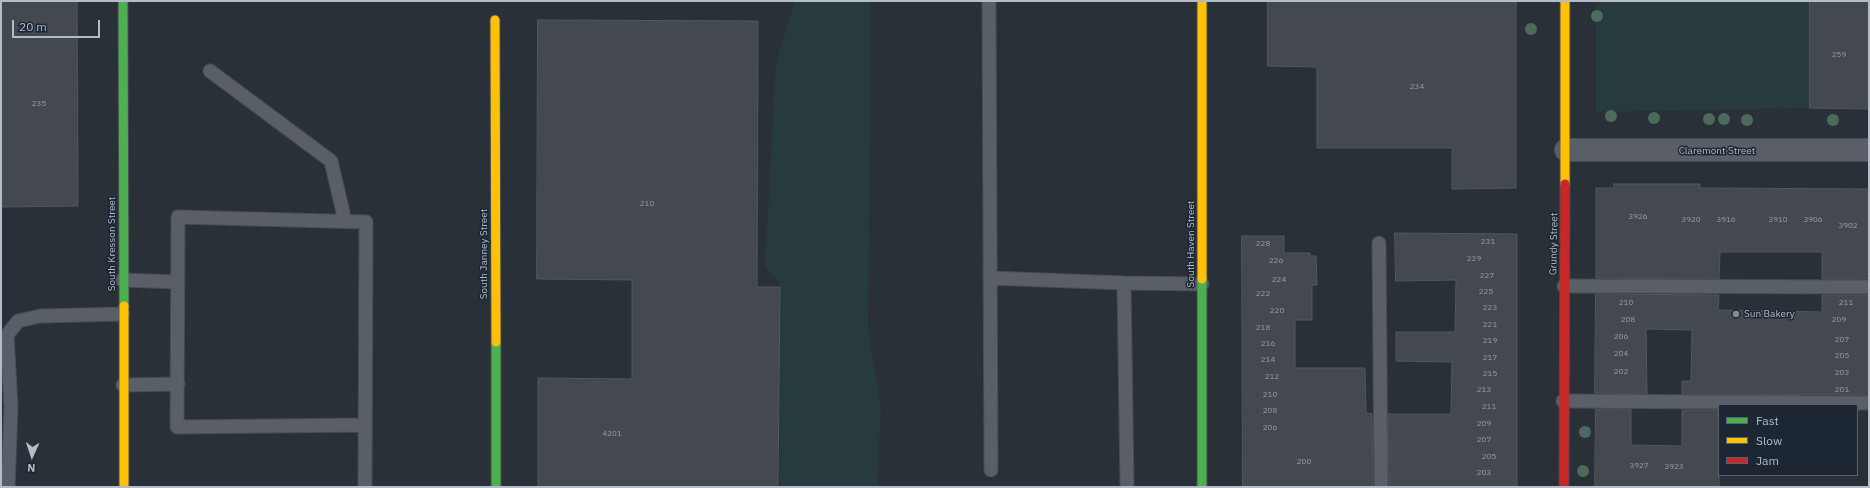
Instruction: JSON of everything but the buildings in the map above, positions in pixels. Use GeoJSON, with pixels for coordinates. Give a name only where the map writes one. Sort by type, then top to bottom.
{"type":"FeatureCollection","features":[{"type":"Feature","properties":{"kind":"street","name":"South Kresson Street"},"geometry":{"type":"LineString","coordinates":[[123,1],[122,280],[124,487]]}},
{"type":"Feature","properties":{"kind":"street","name":"South Haven Street"},"geometry":{"type":"LineString","coordinates":[[1202,1],[1202,487]]}},
{"type":"Feature","properties":{"kind":"street","name":"Grundy Street"},"geometry":{"type":"LineString","coordinates":[[1564,487],[1563,401],[1566,150],[1565,1]]}},
{"type":"Feature","properties":{"kind":"street","name":"South Janney Street"},"geometry":{"type":"LineString","coordinates":[[495,20],[496,487]]}},
{"type":"Feature","properties":{"kind":"street","name":"Claremont Street"},"geometry":{"type":"LineString","coordinates":[[1566,150],[1869,150]]}},
{"type":"Feature","properties":{"kind":"lane"},"geometry":{"type":"LineString","coordinates":[[989,1],[991,470]]}},
{"type":"Feature","properties":{"kind":"lane"},"geometry":{"type":"LineString","coordinates":[[210,71],[331,162],[345,221]]}},
{"type":"Feature","properties":{"kind":"lane"},"geometry":{"type":"LineString","coordinates":[[365,487],[366,425],[366,222],[178,217],[177,427],[366,425]]}},
{"type":"Feature","properties":{"kind":"lane"},"geometry":{"type":"LineString","coordinates":[[1379,243],[1381,487]]}},
{"type":"Feature","properties":{"kind":"lane"},"geometry":{"type":"LineString","coordinates":[[990,278],[1124,283],[1202,284]]}},
{"type":"Feature","properties":{"kind":"lane"},"geometry":{"type":"LineString","coordinates":[[122,280],[178,282]]}},
{"type":"Feature","properties":{"kind":"lane"},"geometry":{"type":"LineString","coordinates":[[1124,283],[1127,487]]}},
{"type":"Feature","properties":{"kind":"lane"},"geometry":{"type":"LineString","coordinates":[[1564,286],[1869,287]]}},
{"type":"Feature","properties":{"kind":"lane"},"geometry":{"type":"LineString","coordinates":[[8,487],[11,407],[7,335],[18,321],[40,316],[123,314]]}},
{"type":"Feature","properties":{"kind":"lane"},"geometry":{"type":"LineString","coordinates":[[123,385],[178,384]]}},
{"type":"Feature","properties":{"kind":"lane"},"geometry":{"type":"LineString","coordinates":[[1563,401],[1869,403]]}},
{"type":"Feature","properties":{"kind":"green space"},"geometry":{"type":"Polygon","coordinates":[[[795,1],[871,1],[868,329],[881,408],[877,487],[780,487],[780,284],[765,267],[776,62],[795,1]]]}},
{"type":"Feature","properties":{"kind":"green space"},"geometry":{"type":"Polygon","coordinates":[[[1596,1],[1810,1],[1810,108],[1596,112],[1596,1]]]}},
{"type":"Feature","properties":{"kind":"traffic: fast"},"geometry":{"type":"LineString","coordinates":[[123,1],[124,306]]}},
{"type":"Feature","properties":{"kind":"traffic: fast"},"geometry":{"type":"LineString","coordinates":[[1202,279],[1202,487]]}},
{"type":"Feature","properties":{"kind":"traffic: fast"},"geometry":{"type":"LineString","coordinates":[[496,342],[496,487]]}},
{"type":"Feature","properties":{"kind":"traffic: slow"},"geometry":{"type":"LineString","coordinates":[[1202,1],[1202,279]]}},
{"type":"Feature","properties":{"kind":"traffic: slow"},"geometry":{"type":"LineString","coordinates":[[1565,1],[1565,184]]}},
{"type":"Feature","properties":{"kind":"traffic: slow"},"geometry":{"type":"LineString","coordinates":[[495,20],[496,342]]}},
{"type":"Feature","properties":{"kind":"traffic: slow"},"geometry":{"type":"LineString","coordinates":[[124,306],[124,487]]}},
{"type":"Feature","properties":{"kind":"traffic: jam"},"geometry":{"type":"LineString","coordinates":[[1564,487],[1565,184]]}},
{"type":"Feature","properties":{"kind":"place","name":"Sun Bakery"},"geometry":{"type":"Point","coordinates":[1736,314]}}]}
